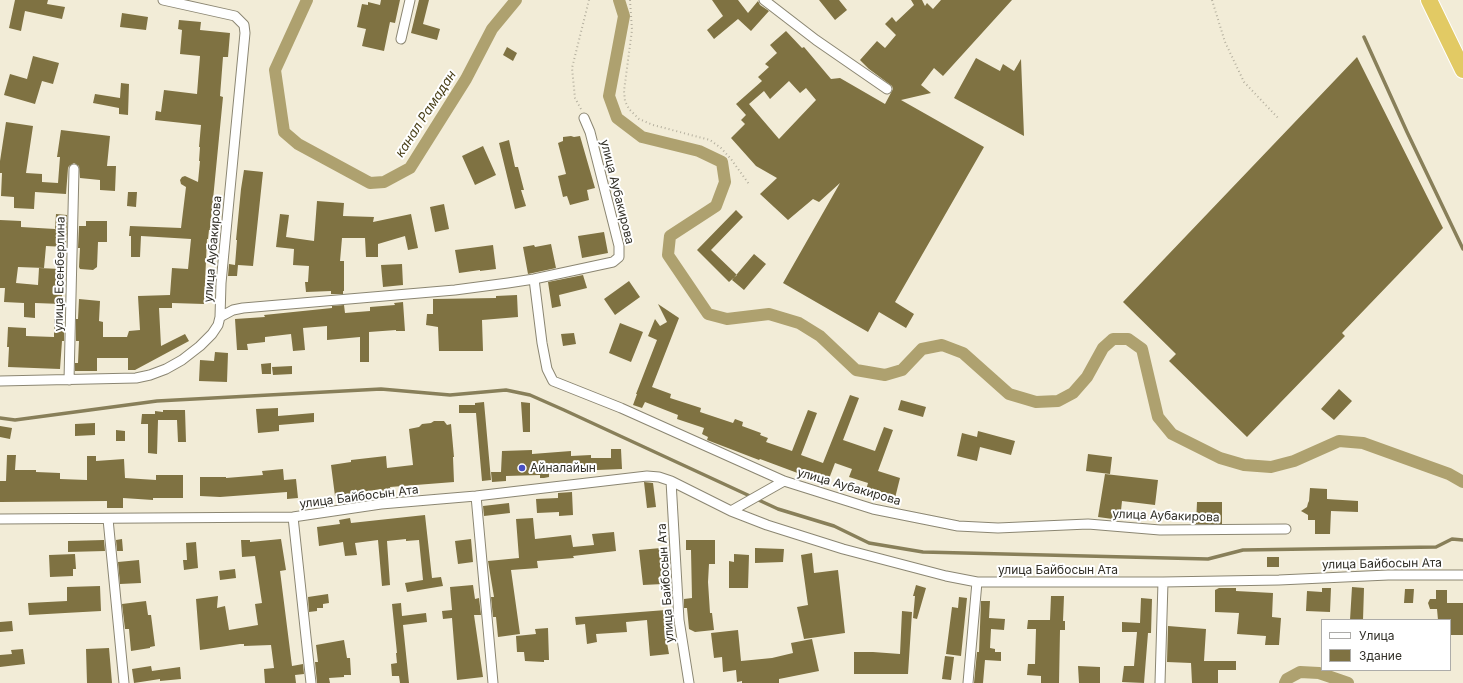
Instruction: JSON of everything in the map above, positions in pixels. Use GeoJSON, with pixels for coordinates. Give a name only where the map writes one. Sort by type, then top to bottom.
{"type":"FeatureCollection","features":[{"type":"Feature","properties":{"kind":"highway"},"geometry":{"type":"LineString","coordinates":[[1430,0],[1463,70]]}},
{"type":"Feature","properties":{"kind":"street","name":"улица Аубакирова"},"geometry":{"type":"LineString","coordinates":[[163,0],[235,16],[244,25],[245,33],[220,317]]}},
{"type":"Feature","properties":{"kind":"street"},"geometry":{"type":"LineString","coordinates":[[401,38],[410,0]]}},
{"type":"Feature","properties":{"kind":"street"},"geometry":{"type":"LineString","coordinates":[[764,0],[816,40],[887,89]]}},
{"type":"Feature","properties":{"kind":"street","name":"улица Аубакирова"},"geometry":{"type":"LineString","coordinates":[[220,317],[233,310],[243,308],[455,290],[534,279],[613,262],[619,257],[620,246],[590,132],[584,118]]}},
{"type":"Feature","properties":{"kind":"street","name":"улица Есенберлина"},"geometry":{"type":"LineString","coordinates":[[69,380],[74,169]]}},
{"type":"Feature","properties":{"kind":"street","name":"улица Аубакирова"},"geometry":{"type":"LineString","coordinates":[[534,279],[545,362],[553,381],[620,408],[784,481],[873,509],[958,526],[998,528],[1088,524],[1160,530],[1286,529]]}},
{"type":"Feature","properties":{"kind":"street"},"geometry":{"type":"LineString","coordinates":[[0,381],[136,378],[150,375],[166,369],[182,360],[200,346],[212,334],[218,325],[220,317]]}},
{"type":"Feature","properties":{"kind":"street","name":"улица Байбосын Ата"},"geometry":{"type":"LineString","coordinates":[[0,519],[293,517],[380,504],[476,496],[647,476],[659,477],[671,481],[766,525],[865,556],[977,582],[1163,582],[1279,580],[1388,575],[1463,575]]}},
{"type":"Feature","properties":{"kind":"street","name":"улица Байбосын Ата"},"geometry":{"type":"LineString","coordinates":[[671,481],[679,620],[689,683]]}},
{"type":"Feature","properties":{"kind":"street"},"geometry":{"type":"LineString","coordinates":[[731,510],[784,481]]}},
{"type":"Feature","properties":{"kind":"street"},"geometry":{"type":"LineString","coordinates":[[476,496],[492,683]]}},
{"type":"Feature","properties":{"kind":"street","name":"улица Байбосын Ата"},"geometry":{"type":"LineString","coordinates":[[293,517],[311,683]]}},
{"type":"Feature","properties":{"kind":"street"},"geometry":{"type":"LineString","coordinates":[[108,519],[124,683]]}},
{"type":"Feature","properties":{"kind":"street"},"geometry":{"type":"LineString","coordinates":[[968,683],[977,582]]}},
{"type":"Feature","properties":{"kind":"street"},"geometry":{"type":"LineString","coordinates":[[1160,683],[1163,582]]}},
{"type":"Feature","properties":{"kind":"path"},"geometry":{"type":"LineString","coordinates":[[584,118],[575,98],[572,68],[589,0]]}},
{"type":"Feature","properties":{"kind":"path"},"geometry":{"type":"LineString","coordinates":[[630,0],[632,30],[624,91],[625,101],[629,109],[639,119],[652,125],[710,140],[721,148],[731,159],[749,184]]}},
{"type":"Feature","properties":{"kind":"path"},"geometry":{"type":"LineString","coordinates":[[1212,0],[1225,42],[1244,82],[1279,119]]}},
{"type":"Feature","properties":{"kind":"building"},"geometry":{"type":"Polygon","coordinates":[[[15,0],[48,0],[47,4],[65,7],[62,19],[25,11],[21,31],[9,28],[15,0]]]}},
{"type":"Feature","properties":{"kind":"building"},"geometry":{"type":"Polygon","coordinates":[[[381,0],[400,0],[395,23],[390,22],[384,51],[362,46],[366,29],[357,27],[362,4],[368,5],[368,2],[380,5],[381,0]]]}},
{"type":"Feature","properties":{"kind":"building"},"geometry":{"type":"Polygon","coordinates":[[[419,0],[429,0],[423,24],[440,29],[437,40],[411,33],[419,0]]]}},
{"type":"Feature","properties":{"kind":"building"},"geometry":{"type":"Polygon","coordinates":[[[712,0],[738,0],[748,13],[758,1],[760,5],[769,11],[751,31],[738,19],[714,39],[707,30],[723,16],[712,0]]]}},
{"type":"Feature","properties":{"kind":"building"},"geometry":{"type":"Polygon","coordinates":[[[819,0],[839,0],[847,10],[835,20],[819,0]]]}},
{"type":"Feature","properties":{"kind":"building"},"geometry":{"type":"Polygon","coordinates":[[[911,0],[922,0],[925,6],[927,3],[933,9],[941,0],[1012,0],[943,76],[934,68],[921,85],[931,93],[901,100],[984,147],[895,302],[914,314],[906,328],[879,312],[868,332],[783,283],[840,183],[819,202],[813,199],[788,220],[760,194],[777,178],[756,166],[731,138],[745,124],[741,120],[746,115],[736,104],[762,81],[758,77],[769,67],[765,64],[777,53],[770,45],[786,31],[802,48],[804,47],[831,79],[840,78],[885,104],[893,89],[892,86],[869,69],[860,60],[877,41],[885,48],[896,35],[885,24],[892,17],[896,22],[914,5],[911,0]],[[789,81],[770,99],[764,91],[749,104],[779,139],[816,100],[806,88],[800,93],[789,81]]]}},
{"type":"Feature","properties":{"kind":"building"},"geometry":{"type":"Polygon","coordinates":[[[122,13],[148,17],[146,30],[120,27],[122,13]]]}},
{"type":"Feature","properties":{"kind":"building"},"geometry":{"type":"Polygon","coordinates":[[[179,20],[201,22],[200,30],[230,33],[228,57],[223,57],[220,96],[223,97],[210,230],[207,239],[204,304],[172,303],[172,308],[159,308],[161,346],[185,334],[189,341],[135,370],[128,370],[128,358],[97,358],[97,371],[75,371],[75,363],[78,363],[79,341],[76,341],[76,319],[78,319],[79,299],[100,301],[99,321],[103,322],[103,337],[127,337],[129,331],[140,330],[138,296],[170,295],[172,268],[188,269],[191,239],[141,236],[140,257],[131,257],[131,236],[129,236],[130,226],[181,228],[186,187],[181,184],[180,180],[185,176],[198,182],[201,125],[155,120],[156,111],[161,112],[164,90],[197,94],[200,56],[180,54],[182,30],[178,29],[179,20]]]}},
{"type":"Feature","properties":{"kind":"building"},"geometry":{"type":"Polygon","coordinates":[[[507,47],[517,53],[513,61],[503,55],[507,47]]]}},
{"type":"Feature","properties":{"kind":"building"},"geometry":{"type":"Polygon","coordinates":[[[33,56],[59,63],[53,84],[42,81],[35,104],[4,95],[10,74],[27,79],[33,56]]]}},
{"type":"Feature","properties":{"kind":"building"},"geometry":{"type":"Polygon","coordinates":[[[1357,57],[1443,228],[1342,333],[1345,336],[1247,437],[1169,361],[1176,354],[1123,302],[1357,57]]]}},
{"type":"Feature","properties":{"kind":"building"},"geometry":{"type":"Polygon","coordinates":[[[976,58],[1000,71],[1003,64],[1014,71],[1021,59],[1024,136],[954,98],[976,58]]]}},
{"type":"Feature","properties":{"kind":"building"},"geometry":{"type":"Polygon","coordinates":[[[121,83],[129,84],[128,115],[119,114],[119,108],[93,103],[95,94],[120,98],[121,83]]]}},
{"type":"Feature","properties":{"kind":"building"},"geometry":{"type":"Polygon","coordinates":[[[6,122],[33,126],[26,173],[42,174],[42,182],[58,183],[60,157],[57,157],[61,130],[110,136],[107,166],[116,166],[115,191],[100,190],[100,180],[80,178],[79,166],[74,163],[68,168],[66,194],[35,192],[34,209],[14,208],[14,197],[1,196],[2,173],[0,173],[0,161],[6,122]]]}},
{"type":"Feature","properties":{"kind":"building"},"geometry":{"type":"Polygon","coordinates":[[[580,136],[595,188],[587,190],[589,200],[570,205],[567,196],[563,197],[558,176],[566,174],[558,143],[563,141],[563,137],[580,136]]]}},
{"type":"Feature","properties":{"kind":"building"},"geometry":{"type":"Polygon","coordinates":[[[509,140],[515,167],[518,167],[524,190],[521,190],[526,206],[515,209],[499,143],[509,140]]]}},
{"type":"Feature","properties":{"kind":"building"},"geometry":{"type":"Polygon","coordinates":[[[483,146],[496,175],[475,185],[462,156],[483,146]]]}},
{"type":"Feature","properties":{"kind":"building"},"geometry":{"type":"Polygon","coordinates":[[[244,170],[263,172],[253,266],[238,265],[237,276],[228,276],[229,264],[235,265],[236,240],[244,170]]]}},
{"type":"Feature","properties":{"kind":"building"},"geometry":{"type":"Polygon","coordinates":[[[128,192],[137,192],[136,207],[127,206],[128,192]]]}},
{"type":"Feature","properties":{"kind":"building"},"geometry":{"type":"Polygon","coordinates":[[[317,201],[344,203],[343,216],[374,217],[373,222],[411,214],[418,248],[408,250],[405,236],[378,244],[378,257],[366,257],[365,238],[342,238],[340,261],[344,261],[343,294],[331,294],[331,291],[306,292],[305,282],[308,282],[309,266],[293,265],[294,249],[276,247],[280,214],[289,215],[286,237],[314,241],[317,201]]]}},
{"type":"Feature","properties":{"kind":"building"},"geometry":{"type":"Polygon","coordinates":[[[444,204],[449,229],[435,232],[430,207],[444,204]]]}},
{"type":"Feature","properties":{"kind":"building"},"geometry":{"type":"Polygon","coordinates":[[[736,210],[743,217],[711,250],[737,275],[729,282],[697,250],[736,210]]]}},
{"type":"Feature","properties":{"kind":"building"},"geometry":{"type":"Polygon","coordinates":[[[56,214],[67,215],[66,247],[46,246],[44,268],[18,267],[16,283],[38,285],[39,268],[60,269],[59,291],[62,291],[62,304],[35,303],[35,318],[24,317],[24,303],[4,302],[5,288],[0,288],[0,220],[21,221],[21,227],[55,229],[56,214]]]}},
{"type":"Feature","properties":{"kind":"building"},"geometry":{"type":"Polygon","coordinates":[[[86,221],[107,221],[107,242],[98,242],[97,267],[93,270],[80,269],[79,267],[79,226],[86,226],[86,221]]]}},
{"type":"Feature","properties":{"kind":"building"},"geometry":{"type":"Polygon","coordinates":[[[604,232],[608,253],[582,258],[578,236],[604,232]]]}},
{"type":"Feature","properties":{"kind":"building"},"geometry":{"type":"Polygon","coordinates":[[[551,244],[556,268],[528,274],[523,247],[534,245],[535,247],[551,244]]]}},
{"type":"Feature","properties":{"kind":"building"},"geometry":{"type":"Polygon","coordinates":[[[493,245],[496,269],[459,273],[455,250],[493,245]]]}},
{"type":"Feature","properties":{"kind":"building"},"geometry":{"type":"Polygon","coordinates":[[[754,254],[766,264],[744,290],[732,280],[754,254]]]}},
{"type":"Feature","properties":{"kind":"building"},"geometry":{"type":"Polygon","coordinates":[[[402,264],[403,285],[383,287],[381,265],[402,264]]]}},
{"type":"Feature","properties":{"kind":"building"},"geometry":{"type":"Polygon","coordinates":[[[583,275],[587,288],[559,295],[561,306],[552,308],[548,282],[583,275]]]}},
{"type":"Feature","properties":{"kind":"building"},"geometry":{"type":"Polygon","coordinates":[[[629,281],[640,297],[615,315],[604,299],[629,281]]]}},
{"type":"Feature","properties":{"kind":"building"},"geometry":{"type":"Polygon","coordinates":[[[517,295],[518,317],[482,320],[483,351],[439,351],[438,327],[426,325],[427,314],[433,314],[433,299],[496,298],[496,296],[517,295]]]}},
{"type":"Feature","properties":{"kind":"building"},"geometry":{"type":"Polygon","coordinates":[[[403,302],[405,331],[396,330],[369,332],[369,362],[360,362],[360,337],[327,340],[327,326],[303,328],[305,350],[293,351],[291,334],[265,337],[265,342],[247,344],[248,350],[237,350],[235,319],[265,317],[264,315],[332,308],[332,306],[344,305],[345,313],[370,311],[370,307],[395,305],[394,303],[403,302]]]}},
{"type":"Feature","properties":{"kind":"building"},"geometry":{"type":"Polygon","coordinates":[[[658,304],[679,318],[652,387],[671,394],[670,398],[701,408],[700,412],[733,423],[735,419],[743,422],[742,426],[761,433],[760,435],[768,438],[766,442],[792,451],[808,410],[817,413],[801,455],[823,463],[850,395],[859,398],[843,440],[875,451],[884,427],[893,430],[878,471],[900,478],[895,498],[866,490],[868,483],[849,477],[852,469],[835,463],[827,484],[707,440],[708,437],[702,434],[704,428],[677,419],[678,415],[645,402],[642,408],[633,405],[657,340],[648,336],[655,319],[660,326],[667,322],[658,304]]]}},
{"type":"Feature","properties":{"kind":"building"},"geometry":{"type":"Polygon","coordinates":[[[54,319],[64,319],[64,341],[62,341],[60,369],[8,367],[8,327],[26,328],[26,336],[54,337],[54,319]]]}},
{"type":"Feature","properties":{"kind":"building"},"geometry":{"type":"Polygon","coordinates":[[[620,323],[643,332],[631,362],[609,353],[620,323]]]}},
{"type":"Feature","properties":{"kind":"building"},"geometry":{"type":"Polygon","coordinates":[[[574,333],[576,344],[563,346],[561,334],[574,333]]]}},
{"type":"Feature","properties":{"kind":"building"},"geometry":{"type":"Polygon","coordinates":[[[215,352],[228,353],[227,382],[199,381],[200,360],[214,361],[215,352]]]}},
{"type":"Feature","properties":{"kind":"building"},"geometry":{"type":"Polygon","coordinates":[[[271,363],[271,374],[262,374],[261,364],[271,363]]]}},
{"type":"Feature","properties":{"kind":"building"},"geometry":{"type":"Polygon","coordinates":[[[292,366],[292,374],[273,375],[272,367],[292,366]]]}},
{"type":"Feature","properties":{"kind":"building"},"geometry":{"type":"Polygon","coordinates":[[[1339,389],[1352,401],[1334,420],[1321,409],[1339,389]]]}},
{"type":"Feature","properties":{"kind":"building"},"geometry":{"type":"Polygon","coordinates":[[[901,400],[926,407],[923,417],[898,410],[901,400]]]}},
{"type":"Feature","properties":{"kind":"building"},"geometry":{"type":"Polygon","coordinates":[[[484,402],[491,480],[482,481],[476,413],[459,413],[459,405],[475,405],[475,403],[484,402]]]}},
{"type":"Feature","properties":{"kind":"building"},"geometry":{"type":"Polygon","coordinates":[[[521,402],[530,403],[530,432],[523,432],[521,402]]]}},
{"type":"Feature","properties":{"kind":"building"},"geometry":{"type":"Polygon","coordinates":[[[278,408],[278,416],[314,413],[314,422],[279,425],[279,431],[258,433],[256,409],[278,408]]]}},
{"type":"Feature","properties":{"kind":"building"},"geometry":{"type":"Polygon","coordinates":[[[163,410],[185,410],[186,442],[178,442],[177,420],[158,420],[157,454],[148,453],[148,424],[141,424],[142,414],[155,414],[155,411],[163,412],[163,410]]]}},
{"type":"Feature","properties":{"kind":"building"},"geometry":{"type":"Polygon","coordinates":[[[434,421],[444,421],[447,425],[451,424],[454,457],[454,482],[390,487],[391,492],[381,494],[381,489],[335,496],[331,465],[351,462],[351,460],[386,456],[387,468],[413,465],[409,429],[434,421]]]}},
{"type":"Feature","properties":{"kind":"building"},"geometry":{"type":"Polygon","coordinates":[[[95,423],[95,435],[75,436],[75,424],[95,423]]]}},
{"type":"Feature","properties":{"kind":"building"},"geometry":{"type":"Polygon","coordinates":[[[0,426],[12,428],[10,439],[0,437],[0,426]]]}},
{"type":"Feature","properties":{"kind":"building"},"geometry":{"type":"Polygon","coordinates":[[[116,430],[125,431],[125,441],[116,441],[116,430]]]}},
{"type":"Feature","properties":{"kind":"building"},"geometry":{"type":"Polygon","coordinates":[[[978,431],[1015,441],[1011,455],[980,447],[977,461],[957,456],[962,433],[977,437],[978,431]]]}},
{"type":"Feature","properties":{"kind":"building"},"geometry":{"type":"Polygon","coordinates":[[[611,449],[621,449],[622,469],[549,473],[549,477],[544,478],[540,478],[540,475],[506,476],[506,481],[492,482],[491,472],[501,472],[502,451],[532,450],[532,454],[571,451],[571,456],[591,455],[591,458],[611,458],[611,449]]]}},
{"type":"Feature","properties":{"kind":"building"},"geometry":{"type":"Polygon","coordinates":[[[1088,454],[1112,457],[1110,474],[1086,471],[1088,454]]]}},
{"type":"Feature","properties":{"kind":"building"},"geometry":{"type":"Polygon","coordinates":[[[7,455],[16,455],[15,470],[36,470],[36,472],[60,473],[60,479],[87,480],[87,456],[96,456],[96,461],[124,459],[125,478],[156,480],[156,475],[183,475],[183,498],[153,498],[153,500],[123,498],[123,508],[107,508],[107,501],[0,502],[0,481],[6,481],[7,455]]]}},
{"type":"Feature","properties":{"kind":"building"},"geometry":{"type":"Polygon","coordinates":[[[283,469],[284,480],[296,479],[298,498],[287,499],[287,492],[220,497],[200,496],[200,477],[226,478],[263,475],[262,471],[283,469]]]}},
{"type":"Feature","properties":{"kind":"building"},"geometry":{"type":"Polygon","coordinates":[[[1105,474],[1158,480],[1155,505],[1122,501],[1120,520],[1098,517],[1105,474]]]}},
{"type":"Feature","properties":{"kind":"building"},"geometry":{"type":"Polygon","coordinates":[[[644,482],[653,483],[656,507],[647,508],[644,482]]]}},
{"type":"Feature","properties":{"kind":"building"},"geometry":{"type":"Polygon","coordinates":[[[1310,488],[1327,489],[1327,499],[1358,501],[1358,512],[1331,511],[1330,534],[1315,534],[1315,520],[1308,520],[1308,515],[1301,511],[1307,507],[1310,488]]]}},
{"type":"Feature","properties":{"kind":"building"},"geometry":{"type":"Polygon","coordinates":[[[572,492],[573,515],[559,516],[559,512],[537,513],[536,499],[558,498],[558,493],[572,492]]]}},
{"type":"Feature","properties":{"kind":"building"},"geometry":{"type":"Polygon","coordinates":[[[1197,502],[1222,502],[1222,524],[1196,524],[1197,502]]]}},
{"type":"Feature","properties":{"kind":"building"},"geometry":{"type":"Polygon","coordinates":[[[509,503],[510,513],[484,516],[483,506],[509,503]]]}},
{"type":"Feature","properties":{"kind":"building"},"geometry":{"type":"Polygon","coordinates":[[[425,515],[432,578],[441,577],[443,586],[407,592],[405,583],[423,580],[419,540],[406,541],[406,539],[387,541],[390,585],[382,586],[378,540],[355,543],[357,555],[345,556],[343,542],[319,546],[317,527],[340,524],[339,520],[350,518],[351,523],[425,515]]]}},
{"type":"Feature","properties":{"kind":"building"},"geometry":{"type":"Polygon","coordinates":[[[533,518],[535,539],[571,535],[573,547],[594,545],[592,534],[614,532],[616,551],[573,556],[574,558],[537,561],[538,568],[511,570],[520,634],[498,637],[496,617],[493,617],[491,597],[494,597],[488,561],[519,558],[516,519],[533,518]]]}},
{"type":"Feature","properties":{"kind":"building"},"geometry":{"type":"Polygon","coordinates":[[[122,539],[123,551],[117,551],[116,540],[122,539]]]}},
{"type":"Feature","properties":{"kind":"building"},"geometry":{"type":"Polygon","coordinates":[[[281,539],[286,570],[280,571],[292,666],[303,664],[304,674],[295,675],[296,683],[265,683],[264,669],[274,668],[271,645],[244,646],[244,644],[240,644],[200,650],[196,599],[218,596],[217,608],[225,606],[229,630],[258,625],[255,604],[262,603],[255,556],[242,557],[241,540],[250,540],[250,542],[281,539]]]}},
{"type":"Feature","properties":{"kind":"building"},"geometry":{"type":"Polygon","coordinates":[[[471,539],[473,562],[458,564],[455,541],[471,539]]]}},
{"type":"Feature","properties":{"kind":"building"},"geometry":{"type":"Polygon","coordinates":[[[104,540],[105,551],[68,552],[68,541],[104,540]]]}},
{"type":"Feature","properties":{"kind":"building"},"geometry":{"type":"Polygon","coordinates":[[[686,540],[715,540],[715,564],[709,564],[708,582],[710,613],[712,613],[714,630],[695,632],[689,629],[687,608],[684,608],[684,599],[692,598],[691,550],[686,550],[686,540]]]}},
{"type":"Feature","properties":{"kind":"building"},"geometry":{"type":"Polygon","coordinates":[[[196,542],[198,568],[184,570],[183,560],[187,560],[186,543],[196,542]]]}},
{"type":"Feature","properties":{"kind":"building"},"geometry":{"type":"Polygon","coordinates":[[[661,548],[663,584],[643,585],[639,550],[661,548]]]}},
{"type":"Feature","properties":{"kind":"building"},"geometry":{"type":"Polygon","coordinates":[[[755,548],[784,549],[783,562],[755,563],[755,548]]]}},
{"type":"Feature","properties":{"kind":"building"},"geometry":{"type":"Polygon","coordinates":[[[812,553],[814,573],[838,570],[845,633],[804,639],[797,607],[808,605],[801,555],[812,553]]]}},
{"type":"Feature","properties":{"kind":"building"},"geometry":{"type":"Polygon","coordinates":[[[75,554],[76,569],[73,569],[73,576],[50,577],[49,555],[75,554]]]}},
{"type":"Feature","properties":{"kind":"building"},"geometry":{"type":"Polygon","coordinates":[[[734,554],[749,555],[748,588],[729,588],[729,561],[734,562],[734,554]]]}},
{"type":"Feature","properties":{"kind":"building"},"geometry":{"type":"Polygon","coordinates":[[[1267,557],[1279,557],[1279,567],[1267,567],[1267,557]]]}},
{"type":"Feature","properties":{"kind":"building"},"geometry":{"type":"Polygon","coordinates":[[[139,560],[141,583],[120,584],[118,562],[139,560]]]}},
{"type":"Feature","properties":{"kind":"building"},"geometry":{"type":"Polygon","coordinates":[[[235,569],[236,578],[220,580],[219,571],[235,569]]]}},
{"type":"Feature","properties":{"kind":"building"},"geometry":{"type":"Polygon","coordinates":[[[473,585],[475,599],[479,598],[481,615],[474,615],[483,677],[457,680],[452,618],[443,619],[442,611],[452,610],[450,587],[473,585]]]}},
{"type":"Feature","properties":{"kind":"building"},"geometry":{"type":"Polygon","coordinates":[[[916,585],[926,588],[917,619],[913,618],[915,596],[913,596],[916,585]]]}},
{"type":"Feature","properties":{"kind":"building"},"geometry":{"type":"Polygon","coordinates":[[[100,586],[101,611],[29,615],[28,603],[67,601],[67,587],[100,586]]]}},
{"type":"Feature","properties":{"kind":"building"},"geometry":{"type":"Polygon","coordinates":[[[1352,587],[1364,588],[1363,619],[1350,619],[1352,587]]]}},
{"type":"Feature","properties":{"kind":"building"},"geometry":{"type":"Polygon","coordinates":[[[1219,588],[1236,588],[1236,591],[1273,593],[1272,617],[1281,618],[1279,645],[1265,645],[1266,636],[1237,634],[1239,613],[1215,612],[1215,590],[1219,588]]]}},
{"type":"Feature","properties":{"kind":"building"},"geometry":{"type":"Polygon","coordinates":[[[1322,588],[1331,588],[1330,612],[1306,611],[1307,591],[1322,592],[1322,588]]]}},
{"type":"Feature","properties":{"kind":"building"},"geometry":{"type":"Polygon","coordinates":[[[1405,589],[1414,589],[1413,603],[1404,603],[1405,589]]]}},
{"type":"Feature","properties":{"kind":"building"},"geometry":{"type":"Polygon","coordinates":[[[1436,590],[1447,590],[1447,603],[1463,603],[1463,635],[1451,635],[1451,619],[1438,619],[1437,609],[1430,609],[1428,603],[1430,599],[1436,599],[1436,590]]]}},
{"type":"Feature","properties":{"kind":"building"},"geometry":{"type":"Polygon","coordinates":[[[328,594],[329,603],[323,604],[323,608],[317,608],[317,611],[309,612],[308,597],[328,594]]]}},
{"type":"Feature","properties":{"kind":"building"},"geometry":{"type":"Polygon","coordinates":[[[1051,596],[1064,596],[1063,621],[1065,621],[1065,630],[1060,630],[1059,683],[1041,683],[1041,676],[1027,675],[1028,664],[1035,664],[1036,629],[1027,629],[1028,620],[1050,620],[1051,596]]]}},
{"type":"Feature","properties":{"kind":"building"},"geometry":{"type":"Polygon","coordinates":[[[959,597],[967,598],[961,656],[946,654],[952,607],[958,608],[959,597]]]}},
{"type":"Feature","properties":{"kind":"building"},"geometry":{"type":"Polygon","coordinates":[[[1141,598],[1152,599],[1151,633],[1148,633],[1144,683],[1122,682],[1124,666],[1134,666],[1137,632],[1122,632],[1122,622],[1140,623],[1141,598]]]}},
{"type":"Feature","properties":{"kind":"building"},"geometry":{"type":"Polygon","coordinates":[[[146,601],[148,615],[151,615],[155,646],[131,651],[129,629],[125,629],[122,604],[146,601]]]}},
{"type":"Feature","properties":{"kind":"building"},"geometry":{"type":"Polygon","coordinates":[[[981,601],[990,601],[989,618],[1005,619],[1004,630],[991,629],[990,648],[995,649],[995,652],[1001,652],[1001,661],[985,660],[983,683],[974,683],[977,652],[979,652],[981,601]]]}},
{"type":"Feature","properties":{"kind":"building"},"geometry":{"type":"Polygon","coordinates":[[[401,603],[402,616],[426,613],[427,622],[403,625],[409,683],[400,683],[399,676],[392,676],[391,664],[397,663],[397,653],[392,604],[401,603]]]}},
{"type":"Feature","properties":{"kind":"building"},"geometry":{"type":"Polygon","coordinates":[[[666,610],[668,632],[670,631],[672,642],[667,643],[669,654],[650,656],[647,620],[626,622],[627,632],[596,634],[597,642],[587,644],[585,624],[576,625],[575,617],[666,610]]]}},
{"type":"Feature","properties":{"kind":"building"},"geometry":{"type":"Polygon","coordinates":[[[902,611],[912,612],[908,674],[854,674],[854,652],[900,654],[902,611]]]}},
{"type":"Feature","properties":{"kind":"building"},"geometry":{"type":"Polygon","coordinates":[[[12,621],[13,631],[0,632],[0,622],[12,621]]]}},
{"type":"Feature","properties":{"kind":"building"},"geometry":{"type":"Polygon","coordinates":[[[1168,626],[1206,629],[1204,661],[1236,661],[1236,670],[1218,670],[1218,683],[1192,683],[1191,663],[1167,662],[1168,626]]]}},
{"type":"Feature","properties":{"kind":"building"},"geometry":{"type":"Polygon","coordinates":[[[548,628],[549,660],[544,660],[544,662],[525,661],[524,652],[517,652],[516,636],[536,634],[535,629],[548,628]]]}},
{"type":"Feature","properties":{"kind":"building"},"geometry":{"type":"Polygon","coordinates":[[[738,630],[741,661],[772,658],[793,653],[791,643],[812,639],[819,671],[779,679],[779,683],[737,682],[736,670],[723,672],[722,657],[714,658],[711,633],[738,630]]]}},
{"type":"Feature","properties":{"kind":"building"},"geometry":{"type":"Polygon","coordinates":[[[344,640],[347,658],[350,658],[351,675],[329,678],[330,683],[317,683],[315,662],[318,662],[316,645],[344,640]]]}},
{"type":"Feature","properties":{"kind":"building"},"geometry":{"type":"Polygon","coordinates":[[[109,648],[112,683],[87,683],[86,649],[109,648]]]}},
{"type":"Feature","properties":{"kind":"building"},"geometry":{"type":"Polygon","coordinates":[[[23,649],[25,664],[0,667],[0,655],[12,654],[11,650],[23,649]]]}},
{"type":"Feature","properties":{"kind":"building"},"geometry":{"type":"Polygon","coordinates":[[[945,656],[954,657],[951,680],[942,679],[945,656]]]}},
{"type":"Feature","properties":{"kind":"building"},"geometry":{"type":"Polygon","coordinates":[[[151,666],[152,671],[180,667],[181,679],[160,681],[160,679],[134,683],[132,669],[151,666]]]}},
{"type":"Feature","properties":{"kind":"building"},"geometry":{"type":"Polygon","coordinates":[[[1078,666],[1100,667],[1100,683],[1079,683],[1078,666]]]}},
{"type":"Feature","properties":{"kind":"waterway","name":"канал Рамадан"},"geometry":{"type":"LineString","coordinates":[[307,0],[275,70],[284,132],[298,144],[370,183],[384,182],[410,168],[466,79],[492,29],[516,0]]}},
{"type":"Feature","properties":{"kind":"waterway","name":"канал Рамадан"},"geometry":{"type":"LineString","coordinates":[[619,0],[624,16],[609,96],[617,118],[642,137],[699,151],[722,162],[725,182],[716,206],[670,236],[668,255],[708,314],[727,319],[769,314],[799,323],[820,336],[856,370],[885,375],[902,370],[922,349],[942,345],[963,353],[1009,394],[1036,402],[1058,401],[1073,393],[1087,377],[1103,348],[1113,339],[1128,339],[1142,349],[1158,417],[1172,434],[1220,458],[1244,465],[1271,467],[1294,461],[1339,441],[1363,443],[1449,474],[1463,482]]}},
{"type":"Feature","properties":{"kind":"waterway"},"geometry":{"type":"LineString","coordinates":[[1364,37],[1407,132],[1463,249]]}},
{"type":"Feature","properties":{"kind":"waterway"},"geometry":{"type":"LineString","coordinates":[[0,418],[15,420],[157,401],[381,389],[450,395],[506,390],[530,395],[778,509],[834,526],[869,543],[923,552],[1208,559],[1243,550],[1436,547],[1452,539],[1463,540]]}},
{"type":"Feature","properties":{"kind":"waterway","name":"канал Рамадан"},"geometry":{"type":"LineString","coordinates":[[1285,683],[1287,679],[1300,672],[1319,673],[1348,683]]}},
{"type":"Feature","properties":{"kind":"place","name":"Айналайын"},"geometry":{"type":"Point","coordinates":[522,468]}}]}
